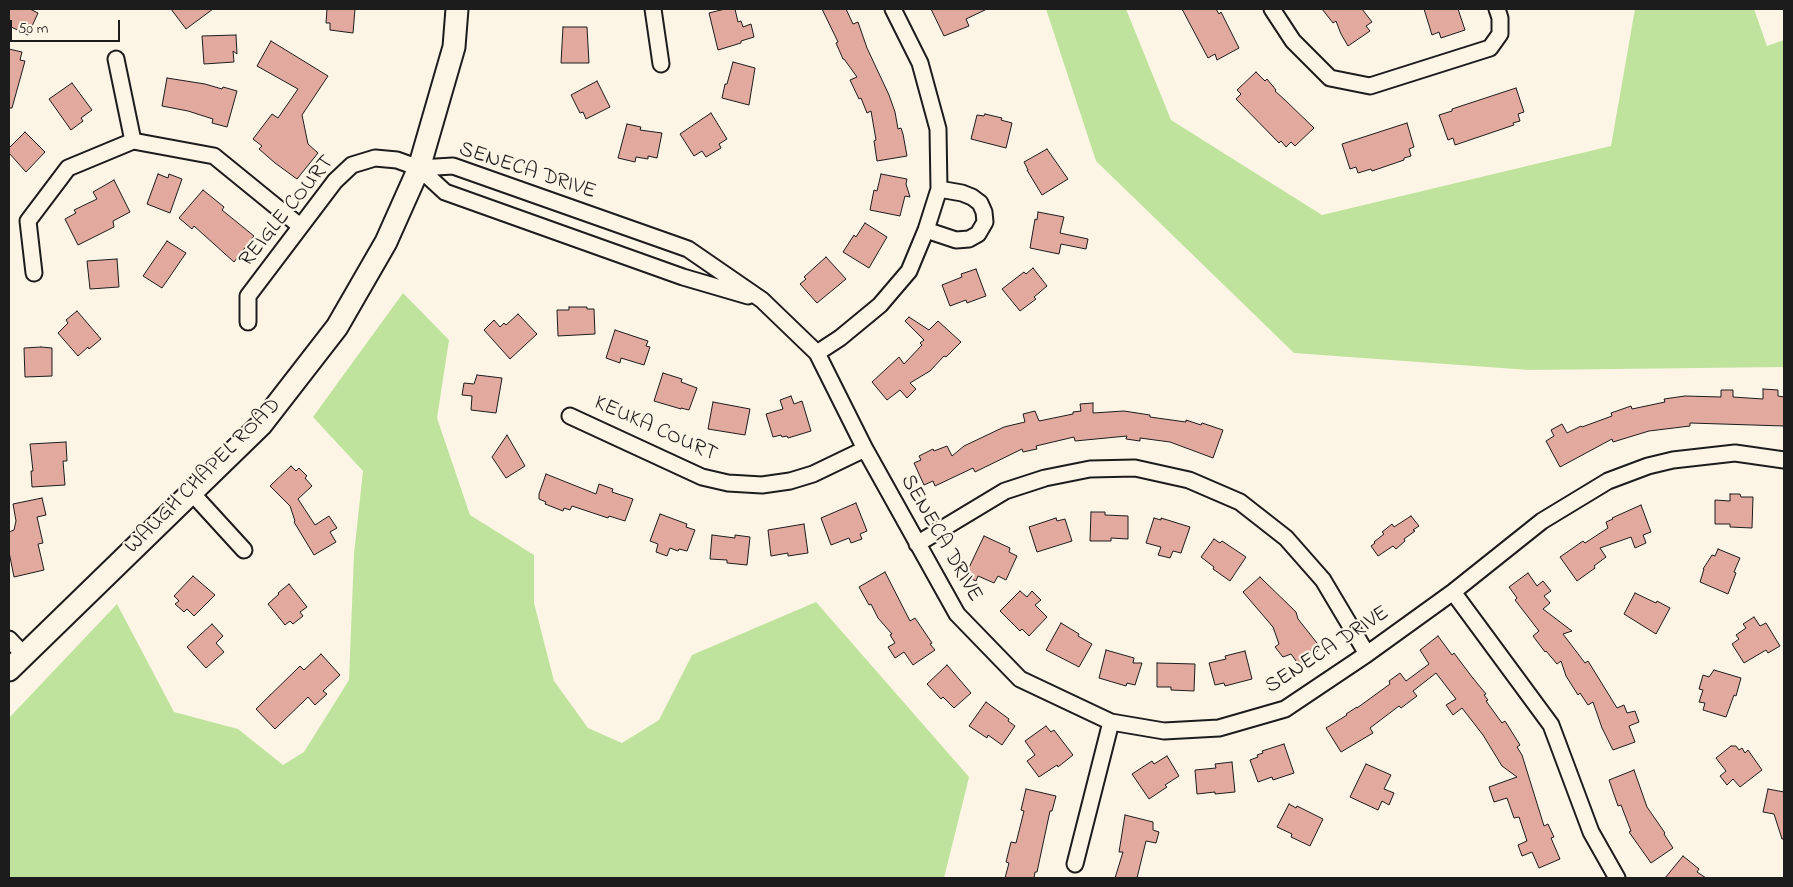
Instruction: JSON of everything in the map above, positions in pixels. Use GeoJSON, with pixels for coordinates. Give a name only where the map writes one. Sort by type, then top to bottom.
{"type":"FeatureCollection","features":[{"type":"Feature","properties":{"kind":"main road","name":"WAUGH CHAPEL ROAD"},"geometry":{"type":"LineString","coordinates":[[9,670],[261,425],[337,327],[386,242],[418,168],[454,47],[457,9]]}},
{"type":"Feature","properties":{"kind":"street"},"geometry":{"type":"LineString","coordinates":[[653,9],[661,64]]}},
{"type":"Feature","properties":{"kind":"street"},"geometry":{"type":"LineString","coordinates":[[817,352],[840,338],[880,305],[909,271],[926,230],[939,189],[938,128],[920,63],[894,9]]}},
{"type":"Feature","properties":{"kind":"street"},"geometry":{"type":"LineString","coordinates":[[1272,9],[1292,41],[1330,78],[1370,86],[1490,48],[1500,34],[1500,18],[1497,9]]}},
{"type":"Feature","properties":{"kind":"street"},"geometry":{"type":"LineString","coordinates":[[116,58],[133,141]]}},
{"type":"Feature","properties":{"kind":"street"},"geometry":{"type":"LineString","coordinates":[[34,273],[28,221],[68,168],[133,141],[214,156],[300,226]]}},
{"type":"Feature","properties":{"kind":"street","name":"REIGLE COURT"},"geometry":{"type":"LineString","coordinates":[[248,322],[248,296],[334,181],[352,165],[375,158],[397,160],[418,168]]}},
{"type":"Feature","properties":{"kind":"street","name":"SENECA DRIVE"},"geometry":{"type":"LineString","coordinates":[[418,168],[453,166],[688,249],[762,300],[817,352],[865,449],[956,614],[1020,679],[1111,722],[1164,731],[1219,728],[1285,709],[1367,654],[1453,592],[1542,521],[1608,481],[1648,466],[1673,460],[1735,453],[1784,460]]}},
{"type":"Feature","properties":{"kind":"street","name":"SENECA DRIVE"},"geometry":{"type":"LineString","coordinates":[[418,168],[445,192],[683,277],[762,300]]}},
{"type":"Feature","properties":{"kind":"street"},"geometry":{"type":"LineString","coordinates":[[926,230],[956,240],[969,239],[978,234],[985,222],[984,212],[980,204],[972,197],[962,193],[939,189]]}},
{"type":"Feature","properties":{"kind":"street","name":"KEUKA COURT"},"geometry":{"type":"LineString","coordinates":[[570,416],[702,477],[728,483],[762,485],[790,481],[813,474],[865,449]]}},
{"type":"Feature","properties":{"kind":"street"},"geometry":{"type":"LineString","coordinates":[[917,544],[1005,492],[1045,478],[1090,469],[1135,468],[1189,480],[1240,502],[1286,538],[1323,580],[1367,654]]}},
{"type":"Feature","properties":{"kind":"street"},"geometry":{"type":"LineString","coordinates":[[191,492],[244,550]]}},
{"type":"Feature","properties":{"kind":"street"},"geometry":{"type":"LineString","coordinates":[[1453,592],[1551,725],[1591,832],[1617,878]]}},
{"type":"Feature","properties":{"kind":"street"},"geometry":{"type":"LineString","coordinates":[[9,638],[24,655]]}},
{"type":"Feature","properties":{"kind":"street"},"geometry":{"type":"LineString","coordinates":[[1075,864],[1111,722]]}},
{"type":"Feature","properties":{"kind":"green space"},"geometry":{"type":"Polygon","coordinates":[[[1046,9],[1126,9],[1171,120],[1322,215],[1611,146],[1635,9],[1754,9],[1767,46],[1784,40],[1784,367],[1529,370],[1294,353],[1096,161],[1046,9]]]}},
{"type":"Feature","properties":{"kind":"green space"},"geometry":{"type":"Polygon","coordinates":[[[403,293],[449,340],[437,418],[470,515],[534,555],[534,603],[554,681],[588,728],[622,743],[659,720],[692,655],[816,602],[969,777],[944,878],[9,878],[9,718],[117,604],[174,712],[238,729],[283,765],[304,752],[349,680],[354,554],[363,471],[313,417],[403,293]]]}},
{"type":"Feature","properties":{"kind":"building"},"geometry":{"type":"Polygon","coordinates":[[[9,9],[30,9],[38,13],[28,35],[9,26],[9,9]]]}},
{"type":"Feature","properties":{"kind":"building"},"geometry":{"type":"Polygon","coordinates":[[[171,9],[213,9],[186,29],[171,9]]]}},
{"type":"Feature","properties":{"kind":"building"},"geometry":{"type":"Polygon","coordinates":[[[327,9],[355,9],[353,33],[330,30],[330,23],[326,23],[327,9]]]}},
{"type":"Feature","properties":{"kind":"building"},"geometry":{"type":"Polygon","coordinates":[[[725,9],[735,9],[738,22],[741,21],[743,27],[751,24],[754,37],[718,50],[709,13],[725,9]]]}},
{"type":"Feature","properties":{"kind":"building"},"geometry":{"type":"Polygon","coordinates":[[[822,9],[846,9],[853,24],[858,22],[867,48],[889,95],[898,129],[901,128],[903,134],[907,156],[877,161],[874,141],[876,140],[871,111],[867,113],[861,98],[859,99],[850,80],[857,77],[843,59],[836,43],[838,42],[822,9]]]}},
{"type":"Feature","properties":{"kind":"building"},"geometry":{"type":"Polygon","coordinates":[[[931,9],[987,9],[966,19],[969,26],[944,36],[931,9]]]}},
{"type":"Feature","properties":{"kind":"building"},"geometry":{"type":"Polygon","coordinates":[[[1182,9],[1216,9],[1219,14],[1221,12],[1239,48],[1217,60],[1215,54],[1208,58],[1182,9]]]}},
{"type":"Feature","properties":{"kind":"building"},"geometry":{"type":"Polygon","coordinates":[[[1322,9],[1362,9],[1372,22],[1366,26],[1370,31],[1348,46],[1336,21],[1333,23],[1322,9]]]}},
{"type":"Feature","properties":{"kind":"building"},"geometry":{"type":"Polygon","coordinates":[[[1424,9],[1458,9],[1465,30],[1441,38],[1439,32],[1432,35],[1424,9]]]}},
{"type":"Feature","properties":{"kind":"building"},"geometry":{"type":"Polygon","coordinates":[[[563,27],[587,27],[589,63],[561,63],[563,27]]]}},
{"type":"Feature","properties":{"kind":"building"},"geometry":{"type":"Polygon","coordinates":[[[236,35],[237,54],[233,51],[234,62],[204,64],[202,36],[236,35]]]}},
{"type":"Feature","properties":{"kind":"building"},"geometry":{"type":"Polygon","coordinates":[[[271,41],[328,76],[302,115],[308,144],[318,153],[297,179],[259,149],[262,146],[253,139],[272,114],[278,118],[298,89],[257,66],[271,41]]]}},
{"type":"Feature","properties":{"kind":"building"},"geometry":{"type":"Polygon","coordinates":[[[9,49],[22,52],[20,60],[25,61],[12,108],[9,108],[9,49]]]}},
{"type":"Feature","properties":{"kind":"building"},"geometry":{"type":"Polygon","coordinates":[[[733,62],[755,68],[749,105],[722,98],[733,62]]]}},
{"type":"Feature","properties":{"kind":"building"},"geometry":{"type":"Polygon","coordinates":[[[1256,72],[1265,81],[1267,79],[1275,91],[1314,128],[1295,146],[1291,142],[1286,147],[1281,141],[1279,143],[1236,99],[1241,94],[1237,90],[1256,72]]]}},
{"type":"Feature","properties":{"kind":"building"},"geometry":{"type":"Polygon","coordinates":[[[167,78],[237,91],[227,127],[212,123],[213,119],[188,111],[162,106],[167,78]]]}},
{"type":"Feature","properties":{"kind":"building"},"geometry":{"type":"Polygon","coordinates":[[[597,81],[610,107],[586,119],[583,112],[580,113],[571,95],[597,81]]]}},
{"type":"Feature","properties":{"kind":"building"},"geometry":{"type":"Polygon","coordinates":[[[72,83],[92,110],[81,118],[83,121],[71,130],[49,99],[72,83]]]}},
{"type":"Feature","properties":{"kind":"building"},"geometry":{"type":"Polygon","coordinates":[[[1516,88],[1524,112],[1518,114],[1520,121],[1513,123],[1514,125],[1455,145],[1453,138],[1448,140],[1439,115],[1516,88]]]}},
{"type":"Feature","properties":{"kind":"building"},"geometry":{"type":"Polygon","coordinates":[[[711,113],[727,139],[719,144],[721,148],[706,157],[702,151],[694,156],[680,134],[711,113]]]}},
{"type":"Feature","properties":{"kind":"building"},"geometry":{"type":"Polygon","coordinates":[[[985,114],[1002,118],[1001,120],[1012,123],[1006,148],[971,139],[977,115],[984,116],[985,114]]]}},
{"type":"Feature","properties":{"kind":"building"},"geometry":{"type":"Polygon","coordinates":[[[1407,123],[1414,147],[1409,149],[1411,156],[1372,171],[1371,169],[1358,173],[1356,167],[1350,169],[1342,144],[1407,123]]]}},
{"type":"Feature","properties":{"kind":"building"},"geometry":{"type":"Polygon","coordinates":[[[627,124],[641,127],[640,130],[662,133],[657,158],[648,156],[648,159],[636,157],[635,162],[618,158],[627,124]]]}},
{"type":"Feature","properties":{"kind":"building"},"geometry":{"type":"Polygon","coordinates":[[[25,132],[45,152],[26,172],[9,153],[9,148],[25,132]]]}},
{"type":"Feature","properties":{"kind":"building"},"geometry":{"type":"Polygon","coordinates":[[[1047,149],[1068,179],[1042,195],[1024,162],[1047,149]]]}},
{"type":"Feature","properties":{"kind":"building"},"geometry":{"type":"Polygon","coordinates":[[[158,174],[168,178],[169,174],[182,179],[170,213],[147,204],[158,174]]]}},
{"type":"Feature","properties":{"kind":"building"},"geometry":{"type":"Polygon","coordinates":[[[881,174],[907,179],[906,184],[910,197],[905,196],[900,216],[870,210],[874,190],[877,191],[881,174]]]}},
{"type":"Feature","properties":{"kind":"building"},"geometry":{"type":"Polygon","coordinates":[[[114,180],[130,212],[113,221],[114,227],[78,245],[65,219],[76,213],[74,210],[97,199],[93,192],[114,180]]]}},
{"type":"Feature","properties":{"kind":"building"},"geometry":{"type":"Polygon","coordinates":[[[203,190],[224,207],[222,210],[254,236],[234,262],[194,226],[192,229],[179,218],[203,190]]]}},
{"type":"Feature","properties":{"kind":"building"},"geometry":{"type":"Polygon","coordinates":[[[1038,212],[1064,217],[1060,233],[1088,239],[1086,249],[1061,244],[1059,254],[1030,248],[1038,212]]]}},
{"type":"Feature","properties":{"kind":"building"},"geometry":{"type":"Polygon","coordinates":[[[865,223],[887,237],[869,268],[843,252],[854,235],[856,237],[865,223]]]}},
{"type":"Feature","properties":{"kind":"building"},"geometry":{"type":"Polygon","coordinates":[[[167,241],[186,253],[162,288],[143,276],[167,241]]]}},
{"type":"Feature","properties":{"kind":"building"},"geometry":{"type":"Polygon","coordinates":[[[826,257],[846,279],[817,303],[800,284],[806,279],[804,277],[826,257]]]}},
{"type":"Feature","properties":{"kind":"building"},"geometry":{"type":"Polygon","coordinates":[[[117,259],[119,287],[90,289],[87,261],[117,259]]]}},
{"type":"Feature","properties":{"kind":"building"},"geometry":{"type":"Polygon","coordinates":[[[1033,268],[1047,286],[1034,297],[1036,299],[1020,311],[1002,289],[1024,272],[1026,274],[1033,268]]]}},
{"type":"Feature","properties":{"kind":"building"},"geometry":{"type":"Polygon","coordinates":[[[976,269],[986,296],[967,303],[966,300],[950,306],[942,285],[962,277],[961,274],[976,269]]]}},
{"type":"Feature","properties":{"kind":"building"},"geometry":{"type":"Polygon","coordinates":[[[569,307],[594,309],[595,334],[558,336],[557,310],[569,310],[569,307]]]}},
{"type":"Feature","properties":{"kind":"building"},"geometry":{"type":"Polygon","coordinates":[[[77,311],[101,339],[78,356],[58,333],[68,323],[66,320],[77,311]]]}},
{"type":"Feature","properties":{"kind":"building"},"geometry":{"type":"Polygon","coordinates":[[[518,314],[537,334],[510,359],[484,330],[494,320],[500,327],[504,323],[506,325],[518,314]]]}},
{"type":"Feature","properties":{"kind":"building"},"geometry":{"type":"Polygon","coordinates":[[[909,317],[929,330],[938,321],[961,342],[930,371],[910,383],[916,389],[907,398],[900,390],[887,400],[872,382],[899,357],[904,364],[922,345],[920,343],[924,340],[905,321],[909,317]]]}},
{"type":"Feature","properties":{"kind":"building"},"geometry":{"type":"Polygon","coordinates":[[[615,330],[648,341],[646,346],[650,347],[644,365],[621,358],[620,363],[606,358],[615,330]]]}},
{"type":"Feature","properties":{"kind":"building"},"geometry":{"type":"Polygon","coordinates":[[[24,348],[52,348],[52,376],[25,377],[24,348]]]}},
{"type":"Feature","properties":{"kind":"building"},"geometry":{"type":"Polygon","coordinates":[[[663,373],[682,379],[681,382],[697,388],[689,410],[654,401],[663,373]]]}},
{"type":"Feature","properties":{"kind":"building"},"geometry":{"type":"Polygon","coordinates":[[[477,375],[502,378],[496,413],[471,410],[472,396],[462,395],[464,383],[474,384],[477,375]]]}},
{"type":"Feature","properties":{"kind":"building"},"geometry":{"type":"Polygon","coordinates":[[[1763,389],[1778,390],[1778,396],[1784,397],[1784,426],[1690,423],[1690,426],[1649,431],[1613,442],[1612,439],[1560,467],[1546,441],[1554,436],[1551,430],[1562,424],[1567,433],[1581,426],[1612,416],[1611,413],[1631,406],[1632,409],[1665,402],[1664,399],[1685,396],[1721,397],[1721,390],[1733,390],[1733,397],[1763,399],[1763,389]]]}},
{"type":"Feature","properties":{"kind":"building"},"geometry":{"type":"Polygon","coordinates":[[[791,396],[794,404],[802,401],[811,431],[788,438],[781,435],[773,437],[766,414],[783,409],[780,400],[791,396]]]}},
{"type":"Feature","properties":{"kind":"building"},"geometry":{"type":"Polygon","coordinates":[[[713,402],[750,409],[745,435],[708,429],[713,402]]]}},
{"type":"Feature","properties":{"kind":"building"},"geometry":{"type":"Polygon","coordinates":[[[1093,403],[1093,413],[1124,411],[1150,415],[1150,417],[1186,422],[1186,420],[1201,425],[1202,423],[1223,430],[1213,458],[1170,442],[1140,438],[1140,441],[1126,439],[1127,436],[1075,441],[1074,437],[1036,446],[1037,449],[1023,452],[1022,449],[975,472],[973,468],[935,486],[933,481],[924,485],[914,463],[921,460],[919,456],[933,449],[934,451],[947,446],[952,456],[964,446],[1004,427],[1025,422],[1023,414],[1035,411],[1039,421],[1073,414],[1073,412],[1081,411],[1080,404],[1093,403]]]}},
{"type":"Feature","properties":{"kind":"building"},"geometry":{"type":"Polygon","coordinates":[[[507,435],[525,466],[506,478],[492,457],[507,435]]]}},
{"type":"Feature","properties":{"kind":"building"},"geometry":{"type":"Polygon","coordinates":[[[66,442],[67,461],[63,461],[65,485],[32,487],[31,471],[33,471],[30,444],[66,442]]]}},
{"type":"Feature","properties":{"kind":"building"},"geometry":{"type":"Polygon","coordinates":[[[291,466],[296,471],[299,468],[307,476],[305,478],[312,486],[298,499],[315,525],[329,516],[337,528],[330,532],[336,542],[314,555],[294,522],[290,506],[270,486],[291,466]]]}},
{"type":"Feature","properties":{"kind":"building"},"geometry":{"type":"Polygon","coordinates":[[[546,474],[596,494],[599,484],[613,489],[612,492],[633,499],[625,521],[609,516],[608,518],[572,506],[570,510],[564,508],[563,511],[545,504],[546,502],[539,499],[539,494],[546,474]]]}},
{"type":"Feature","properties":{"kind":"building"},"geometry":{"type":"Polygon","coordinates":[[[1730,494],[1740,494],[1741,497],[1753,497],[1752,528],[1730,527],[1730,524],[1715,524],[1715,500],[1730,501],[1730,494]]]}},
{"type":"Feature","properties":{"kind":"building"},"geometry":{"type":"Polygon","coordinates":[[[42,498],[46,515],[37,517],[43,543],[38,544],[44,570],[14,577],[9,552],[9,532],[14,530],[16,521],[13,504],[42,498]]]}},
{"type":"Feature","properties":{"kind":"building"},"geometry":{"type":"Polygon","coordinates":[[[856,503],[867,531],[860,534],[862,539],[851,543],[849,538],[831,545],[821,518],[856,503]]]}},
{"type":"Feature","properties":{"kind":"building"},"geometry":{"type":"Polygon","coordinates":[[[1641,505],[1651,532],[1643,535],[1646,543],[1635,548],[1631,537],[1600,548],[1606,557],[1577,581],[1560,557],[1583,541],[1585,543],[1608,528],[1606,522],[1612,518],[1641,505]]]}},
{"type":"Feature","properties":{"kind":"building"},"geometry":{"type":"Polygon","coordinates":[[[1091,512],[1105,512],[1105,515],[1128,516],[1128,539],[1111,538],[1111,541],[1090,541],[1091,512]]]}},
{"type":"Feature","properties":{"kind":"building"},"geometry":{"type":"Polygon","coordinates":[[[660,514],[687,524],[686,527],[695,530],[687,551],[679,549],[678,551],[670,548],[667,556],[656,552],[658,544],[650,541],[660,514]]]}},
{"type":"Feature","properties":{"kind":"building"},"geometry":{"type":"Polygon","coordinates":[[[1411,516],[1419,526],[1413,530],[1415,531],[1404,539],[1405,541],[1396,549],[1393,546],[1378,556],[1371,546],[1384,534],[1382,532],[1392,524],[1394,527],[1411,516]]]}},
{"type":"Feature","properties":{"kind":"building"},"geometry":{"type":"Polygon","coordinates":[[[1056,518],[1057,521],[1065,519],[1072,541],[1037,552],[1029,527],[1056,518]]]}},
{"type":"Feature","properties":{"kind":"building"},"geometry":{"type":"Polygon","coordinates":[[[1154,518],[1161,520],[1161,518],[1190,527],[1181,553],[1173,551],[1170,558],[1158,555],[1161,547],[1146,543],[1154,518]]]}},
{"type":"Feature","properties":{"kind":"building"},"geometry":{"type":"Polygon","coordinates":[[[804,524],[808,553],[788,556],[788,553],[771,556],[768,530],[804,524]]]}},
{"type":"Feature","properties":{"kind":"building"},"geometry":{"type":"Polygon","coordinates":[[[712,535],[735,538],[735,535],[750,537],[747,565],[727,563],[727,560],[710,559],[712,535]]]}},
{"type":"Feature","properties":{"kind":"building"},"geometry":{"type":"Polygon","coordinates":[[[984,536],[1010,548],[1009,552],[1017,556],[1006,580],[998,576],[994,583],[978,576],[976,581],[965,576],[984,536]]]}},
{"type":"Feature","properties":{"kind":"building"},"geometry":{"type":"Polygon","coordinates":[[[1214,539],[1220,543],[1222,541],[1246,557],[1230,581],[1213,569],[1214,567],[1201,557],[1214,539]]]}},
{"type":"Feature","properties":{"kind":"building"},"geometry":{"type":"Polygon","coordinates":[[[1718,549],[1740,558],[1728,594],[1700,582],[1703,569],[1712,555],[1715,556],[1718,549]]]}},
{"type":"Feature","properties":{"kind":"building"},"geometry":{"type":"Polygon","coordinates":[[[885,572],[910,621],[915,618],[935,650],[913,665],[904,652],[895,658],[888,647],[895,643],[890,635],[892,634],[878,618],[859,587],[885,572]]]}},
{"type":"Feature","properties":{"kind":"building"},"geometry":{"type":"Polygon","coordinates":[[[1528,573],[1537,586],[1543,581],[1551,591],[1544,596],[1550,603],[1543,609],[1572,631],[1563,634],[1585,663],[1588,661],[1617,708],[1624,705],[1627,713],[1635,711],[1639,722],[1629,726],[1635,742],[1613,750],[1602,728],[1593,702],[1588,705],[1580,693],[1578,695],[1566,676],[1561,661],[1557,664],[1533,636],[1539,631],[1515,600],[1517,598],[1509,587],[1528,573]]]}},
{"type":"Feature","properties":{"kind":"building"},"geometry":{"type":"Polygon","coordinates":[[[193,576],[215,595],[194,616],[187,609],[184,612],[175,604],[179,601],[174,596],[193,576]]]}},
{"type":"Feature","properties":{"kind":"building"},"geometry":{"type":"Polygon","coordinates":[[[1260,577],[1296,612],[1298,619],[1321,648],[1299,665],[1291,654],[1283,657],[1275,647],[1279,644],[1273,627],[1243,592],[1260,577]]]}},
{"type":"Feature","properties":{"kind":"building"},"geometry":{"type":"Polygon","coordinates":[[[289,584],[307,607],[300,612],[303,616],[293,624],[290,621],[285,625],[268,604],[289,584]]]}},
{"type":"Feature","properties":{"kind":"building"},"geometry":{"type":"Polygon","coordinates":[[[1020,591],[1027,597],[1032,591],[1041,600],[1035,605],[1047,617],[1029,636],[1022,629],[1020,631],[1000,611],[1020,591]]]}},
{"type":"Feature","properties":{"kind":"building"},"geometry":{"type":"Polygon","coordinates":[[[1635,593],[1670,608],[1656,634],[1624,614],[1635,593]]]}},
{"type":"Feature","properties":{"kind":"building"},"geometry":{"type":"Polygon","coordinates":[[[1754,617],[1760,626],[1766,623],[1780,646],[1768,653],[1766,650],[1744,663],[1732,644],[1739,639],[1736,635],[1746,628],[1743,624],[1754,617]]]}},
{"type":"Feature","properties":{"kind":"building"},"geometry":{"type":"Polygon","coordinates":[[[1061,623],[1092,644],[1079,667],[1046,650],[1061,623]]]}},
{"type":"Feature","properties":{"kind":"building"},"geometry":{"type":"Polygon","coordinates":[[[212,624],[223,636],[216,643],[224,652],[206,668],[187,647],[212,624]]]}},
{"type":"Feature","properties":{"kind":"building"},"geometry":{"type":"Polygon","coordinates":[[[1438,636],[1486,694],[1484,695],[1488,700],[1486,701],[1502,723],[1505,721],[1520,745],[1517,747],[1522,755],[1544,826],[1548,824],[1554,837],[1551,838],[1560,859],[1539,868],[1532,852],[1522,856],[1518,845],[1527,841],[1519,817],[1514,818],[1507,798],[1494,802],[1489,787],[1517,777],[1502,766],[1483,735],[1462,708],[1453,715],[1446,705],[1456,699],[1436,673],[1413,691],[1417,696],[1401,708],[1399,706],[1370,728],[1373,733],[1341,752],[1326,728],[1390,684],[1389,681],[1400,673],[1406,681],[1429,664],[1420,650],[1438,636]]]}},
{"type":"Feature","properties":{"kind":"building"},"geometry":{"type":"Polygon","coordinates":[[[1106,650],[1134,658],[1133,663],[1142,663],[1135,685],[1127,683],[1126,686],[1099,678],[1106,650]]]}},
{"type":"Feature","properties":{"kind":"building"},"geometry":{"type":"Polygon","coordinates":[[[1245,651],[1252,679],[1225,686],[1224,683],[1215,685],[1209,663],[1226,659],[1225,656],[1245,651]]]}},
{"type":"Feature","properties":{"kind":"building"},"geometry":{"type":"Polygon","coordinates":[[[321,654],[340,675],[323,691],[327,694],[315,705],[308,697],[275,729],[256,709],[300,666],[304,670],[321,654]]]}},
{"type":"Feature","properties":{"kind":"building"},"geometry":{"type":"Polygon","coordinates":[[[1157,663],[1195,664],[1194,691],[1171,690],[1171,687],[1157,687],[1157,663]]]}},
{"type":"Feature","properties":{"kind":"building"},"geometry":{"type":"Polygon","coordinates":[[[947,665],[971,693],[954,708],[943,697],[941,699],[927,684],[947,665]]]}},
{"type":"Feature","properties":{"kind":"building"},"geometry":{"type":"Polygon","coordinates":[[[1714,670],[1741,678],[1736,696],[1734,695],[1726,717],[1703,710],[1705,703],[1699,702],[1703,690],[1699,689],[1703,675],[1709,677],[1714,670]]]}},
{"type":"Feature","properties":{"kind":"building"},"geometry":{"type":"Polygon","coordinates":[[[986,702],[1009,719],[1008,721],[1015,726],[1002,745],[988,735],[987,738],[969,726],[986,702]]]}},
{"type":"Feature","properties":{"kind":"building"},"geometry":{"type":"Polygon","coordinates":[[[1046,726],[1051,732],[1054,730],[1073,755],[1058,767],[1057,765],[1039,777],[1027,761],[1035,755],[1025,741],[1046,726]]]}},
{"type":"Feature","properties":{"kind":"building"},"geometry":{"type":"Polygon","coordinates":[[[1284,744],[1294,773],[1273,780],[1272,777],[1258,782],[1250,760],[1258,757],[1257,755],[1263,753],[1262,751],[1284,744]]]}},
{"type":"Feature","properties":{"kind":"building"},"geometry":{"type":"Polygon","coordinates":[[[1731,746],[1736,746],[1739,750],[1742,748],[1745,753],[1748,750],[1762,770],[1740,787],[1733,779],[1727,785],[1720,776],[1726,771],[1716,758],[1731,746]]]}},
{"type":"Feature","properties":{"kind":"building"},"geometry":{"type":"Polygon","coordinates":[[[1167,756],[1179,776],[1149,799],[1132,774],[1152,761],[1154,764],[1167,756]]]}},
{"type":"Feature","properties":{"kind":"building"},"geometry":{"type":"Polygon","coordinates":[[[1232,762],[1235,792],[1197,794],[1195,770],[1216,768],[1215,764],[1232,762]]]}},
{"type":"Feature","properties":{"kind":"building"},"geometry":{"type":"Polygon","coordinates":[[[1366,764],[1391,775],[1384,789],[1394,793],[1389,805],[1382,801],[1378,810],[1350,797],[1366,764]]]}},
{"type":"Feature","properties":{"kind":"building"},"geometry":{"type":"Polygon","coordinates":[[[1634,770],[1647,807],[1673,848],[1651,863],[1629,832],[1631,831],[1621,805],[1618,806],[1609,780],[1634,770]]]}},
{"type":"Feature","properties":{"kind":"building"},"geometry":{"type":"Polygon","coordinates":[[[1026,789],[1056,796],[1052,811],[1050,811],[1037,872],[1035,872],[1034,878],[1005,878],[1009,863],[1006,862],[1011,842],[1016,843],[1024,811],[1021,810],[1026,789]]]}},
{"type":"Feature","properties":{"kind":"building"},"geometry":{"type":"Polygon","coordinates":[[[1768,789],[1784,792],[1784,839],[1782,839],[1774,814],[1763,812],[1768,789]]]}},
{"type":"Feature","properties":{"kind":"building"},"geometry":{"type":"Polygon","coordinates":[[[1289,804],[1323,819],[1310,846],[1291,837],[1292,834],[1277,827],[1289,804]]]}},
{"type":"Feature","properties":{"kind":"building"},"geometry":{"type":"Polygon","coordinates":[[[1125,815],[1153,822],[1153,830],[1159,832],[1156,843],[1146,841],[1137,878],[1115,878],[1123,852],[1119,852],[1125,815]]]}},
{"type":"Feature","properties":{"kind":"building"},"geometry":{"type":"Polygon","coordinates":[[[1683,856],[1699,869],[1697,872],[1706,878],[1665,878],[1683,856]]]}}]}
